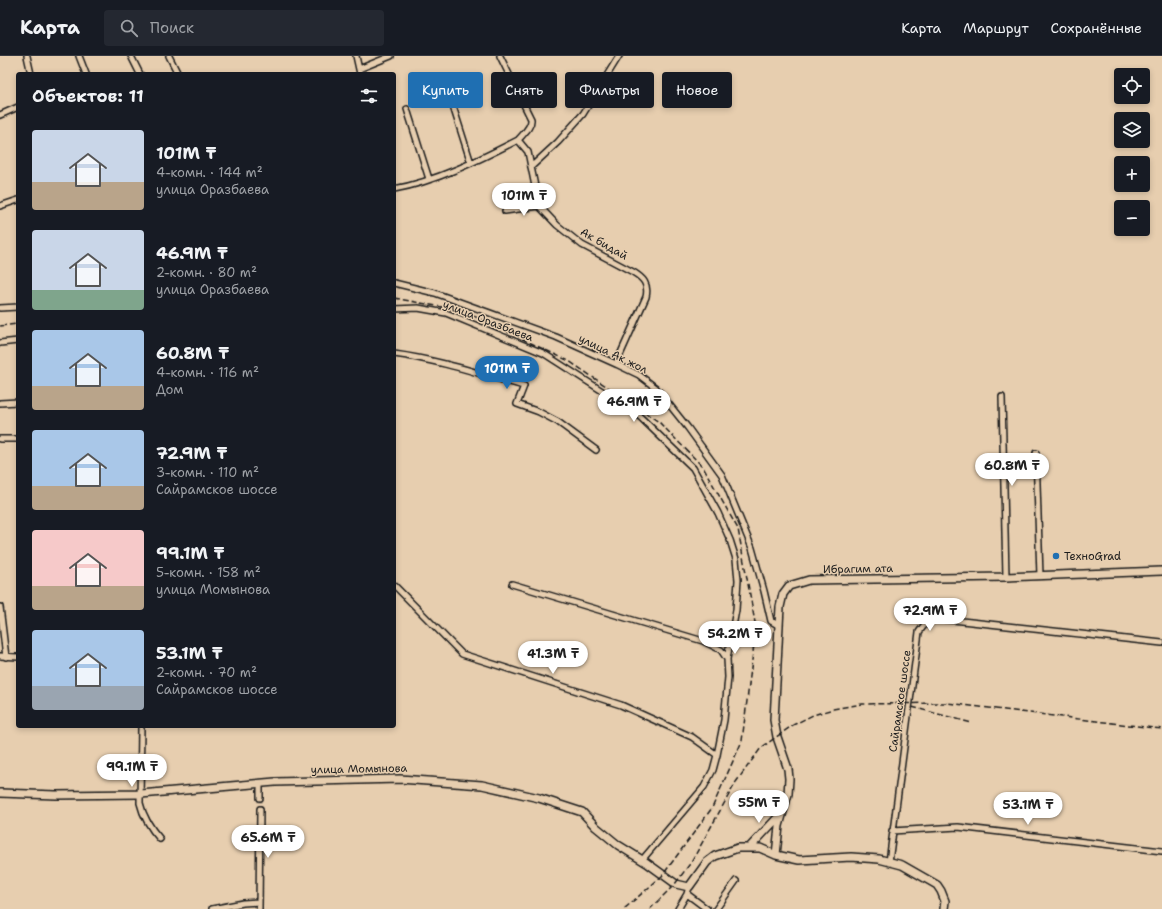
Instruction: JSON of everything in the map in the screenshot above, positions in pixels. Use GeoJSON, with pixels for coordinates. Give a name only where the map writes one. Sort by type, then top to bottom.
{"type":"FeatureCollection","features":[{"type":"Feature","properties":{"kind":"main road","name":"Ибрагим ата"},"geometry":{"type":"LineString","coordinates":[[781,814],[788,794],[789,779],[788,769],[777,737],[774,720],[780,606],[783,594],[790,586],[809,580],[1006,578],[1162,571]]}},
{"type":"Feature","properties":{"kind":"main road","name":"улица Момынова"},"geometry":{"type":"LineString","coordinates":[[0,793],[56,795],[141,794],[260,783],[400,779],[482,785],[539,798],[582,812],[596,827],[618,845],[676,884],[688,890]]}},
{"type":"Feature","properties":{"kind":"main road"},"geometry":{"type":"LineString","coordinates":[[750,847],[781,814]]}},
{"type":"Feature","properties":{"kind":"main road"},"geometry":{"type":"LineString","coordinates":[[776,855],[781,814]]}},
{"type":"Feature","properties":{"kind":"main road"},"geometry":{"type":"LineString","coordinates":[[688,890],[708,862],[715,856],[738,848],[750,847],[760,848],[776,855],[800,860],[851,857],[879,859],[902,865],[937,885],[945,901],[944,909]]}},
{"type":"Feature","properties":{"kind":"street"},"geometry":{"type":"LineString","coordinates":[[27,56],[31,72]]}},
{"type":"Feature","properties":{"kind":"street"},"geometry":{"type":"LineString","coordinates":[[79,56],[85,72]]}},
{"type":"Feature","properties":{"kind":"street"},"geometry":{"type":"LineString","coordinates":[[131,56],[139,72]]}},
{"type":"Feature","properties":{"kind":"street"},"geometry":{"type":"LineString","coordinates":[[169,56],[177,72]]}},
{"type":"Feature","properties":{"kind":"street"},"geometry":{"type":"LineString","coordinates":[[356,56],[359,71],[391,56]]}},
{"type":"Feature","properties":{"kind":"street"},"geometry":{"type":"LineString","coordinates":[[396,188],[428,179],[478,160],[518,140],[530,126],[532,122],[531,119],[500,56]]}},
{"type":"Feature","properties":{"kind":"street"},"geometry":{"type":"LineString","coordinates":[[531,167],[558,142],[583,114],[619,56]]}},
{"type":"Feature","properties":{"kind":"street"},"geometry":{"type":"LineString","coordinates":[[454,108],[471,163]]}},
{"type":"Feature","properties":{"kind":"street"},"geometry":{"type":"LineString","coordinates":[[0,115],[16,109]]}},
{"type":"Feature","properties":{"kind":"street"},"geometry":{"type":"LineString","coordinates":[[407,109],[428,179]]}},
{"type":"Feature","properties":{"kind":"street"},"geometry":{"type":"LineString","coordinates":[[505,211],[539,206],[528,152],[518,140]]}},
{"type":"Feature","properties":{"kind":"street"},"geometry":{"type":"LineString","coordinates":[[0,206],[16,201]]}},
{"type":"Feature","properties":{"kind":"street","name":"Ак бидай"},"geometry":{"type":"LineString","coordinates":[[539,206],[557,225],[582,245],[640,276],[648,289],[646,297],[616,364]]}},
{"type":"Feature","properties":{"kind":"street","name":"улица Ак жол"},"geometry":{"type":"LineString","coordinates":[[396,283],[435,293],[556,338],[639,375],[656,388],[688,428],[722,475],[752,548],[771,621],[778,625]]}},
{"type":"Feature","properties":{"kind":"street"},"geometry":{"type":"LineString","coordinates":[[0,308],[16,307]]}},
{"type":"Feature","properties":{"kind":"street","name":"улица Оразбаева"},"geometry":{"type":"LineString","coordinates":[[396,309],[418,308],[446,313],[543,354],[635,412],[693,468],[718,512],[736,559],[738,580],[736,610],[727,659],[728,678],[724,720],[718,755],[713,770],[704,787],[642,860]]}},
{"type":"Feature","properties":{"kind":"street"},"geometry":{"type":"LineString","coordinates":[[0,343],[16,341]]}},
{"type":"Feature","properties":{"kind":"street"},"geometry":{"type":"LineString","coordinates":[[396,354],[456,367],[524,386],[517,404],[539,412],[558,422],[596,450]]}},
{"type":"Feature","properties":{"kind":"street"},"geometry":{"type":"LineString","coordinates":[[1002,396],[1006,578]]}},
{"type":"Feature","properties":{"kind":"street"},"geometry":{"type":"LineString","coordinates":[[0,403],[16,402]]}},
{"type":"Feature","properties":{"kind":"street"},"geometry":{"type":"LineString","coordinates":[[0,439],[16,439]]}},
{"type":"Feature","properties":{"kind":"street"},"geometry":{"type":"LineString","coordinates":[[1036,453],[1040,576]]}},
{"type":"Feature","properties":{"kind":"street"},"geometry":{"type":"LineString","coordinates":[[512,584],[703,641],[720,650],[727,659]]}},
{"type":"Feature","properties":{"kind":"street"},"geometry":{"type":"LineString","coordinates":[[396,587],[462,654],[621,705],[692,737],[718,755]]}},
{"type":"Feature","properties":{"kind":"street"},"geometry":{"type":"LineString","coordinates":[[0,607],[6,657]]}},
{"type":"Feature","properties":{"kind":"street","name":"Сайрамское шоссе"},"geometry":{"type":"LineString","coordinates":[[889,862],[919,632],[928,620],[944,619],[1162,643]]}},
{"type":"Feature","properties":{"kind":"street"},"geometry":{"type":"LineString","coordinates":[[0,656],[16,657]]}},
{"type":"Feature","properties":{"kind":"street"},"geometry":{"type":"LineString","coordinates":[[141,728],[140,803],[142,810],[154,832],[160,839]]}},
{"type":"Feature","properties":{"kind":"street"},"geometry":{"type":"LineString","coordinates":[[260,783],[260,798]]}},
{"type":"Feature","properties":{"kind":"street"},"geometry":{"type":"LineString","coordinates":[[259,909],[260,809]]}},
{"type":"Feature","properties":{"kind":"street"},"geometry":{"type":"LineString","coordinates":[[892,831],[958,827],[1162,851]]}},
{"type":"Feature","properties":{"kind":"street"},"geometry":{"type":"LineString","coordinates":[[716,909],[736,881]]}},
{"type":"Feature","properties":{"kind":"street"},"geometry":{"type":"LineString","coordinates":[[678,909],[688,890],[707,909]]}},
{"type":"Feature","properties":{"kind":"street"},"geometry":{"type":"LineString","coordinates":[[212,909],[243,902],[259,902]]}},
{"type":"Feature","properties":{"kind":"tunnel"},"geometry":{"type":"LineString","coordinates":[[260,798],[260,809]]}},
{"type":"Feature","properties":{"kind":"railway"},"geometry":{"type":"LineString","coordinates":[[396,298],[463,311],[569,361],[659,422],[703,467],[738,529],[756,628],[742,741],[712,808],[662,876],[624,909]]}},
{"type":"Feature","properties":{"kind":"railway"},"geometry":{"type":"LineString","coordinates":[[0,326],[16,324]]}},
{"type":"Feature","properties":{"kind":"railway"},"geometry":{"type":"LineString","coordinates":[[650,909],[675,884],[692,861],[736,782],[761,748],[793,725],[813,715],[833,709],[862,704],[947,703],[1162,729]]}},
{"type":"Feature","properties":{"kind":"railway"},"geometry":{"type":"LineString","coordinates":[[912,707],[972,723]]}},
{"type":"Feature","properties":{"kind":"place","name":"ТехноGrad"},"geometry":{"type":"Point","coordinates":[1056,556]}}]}
